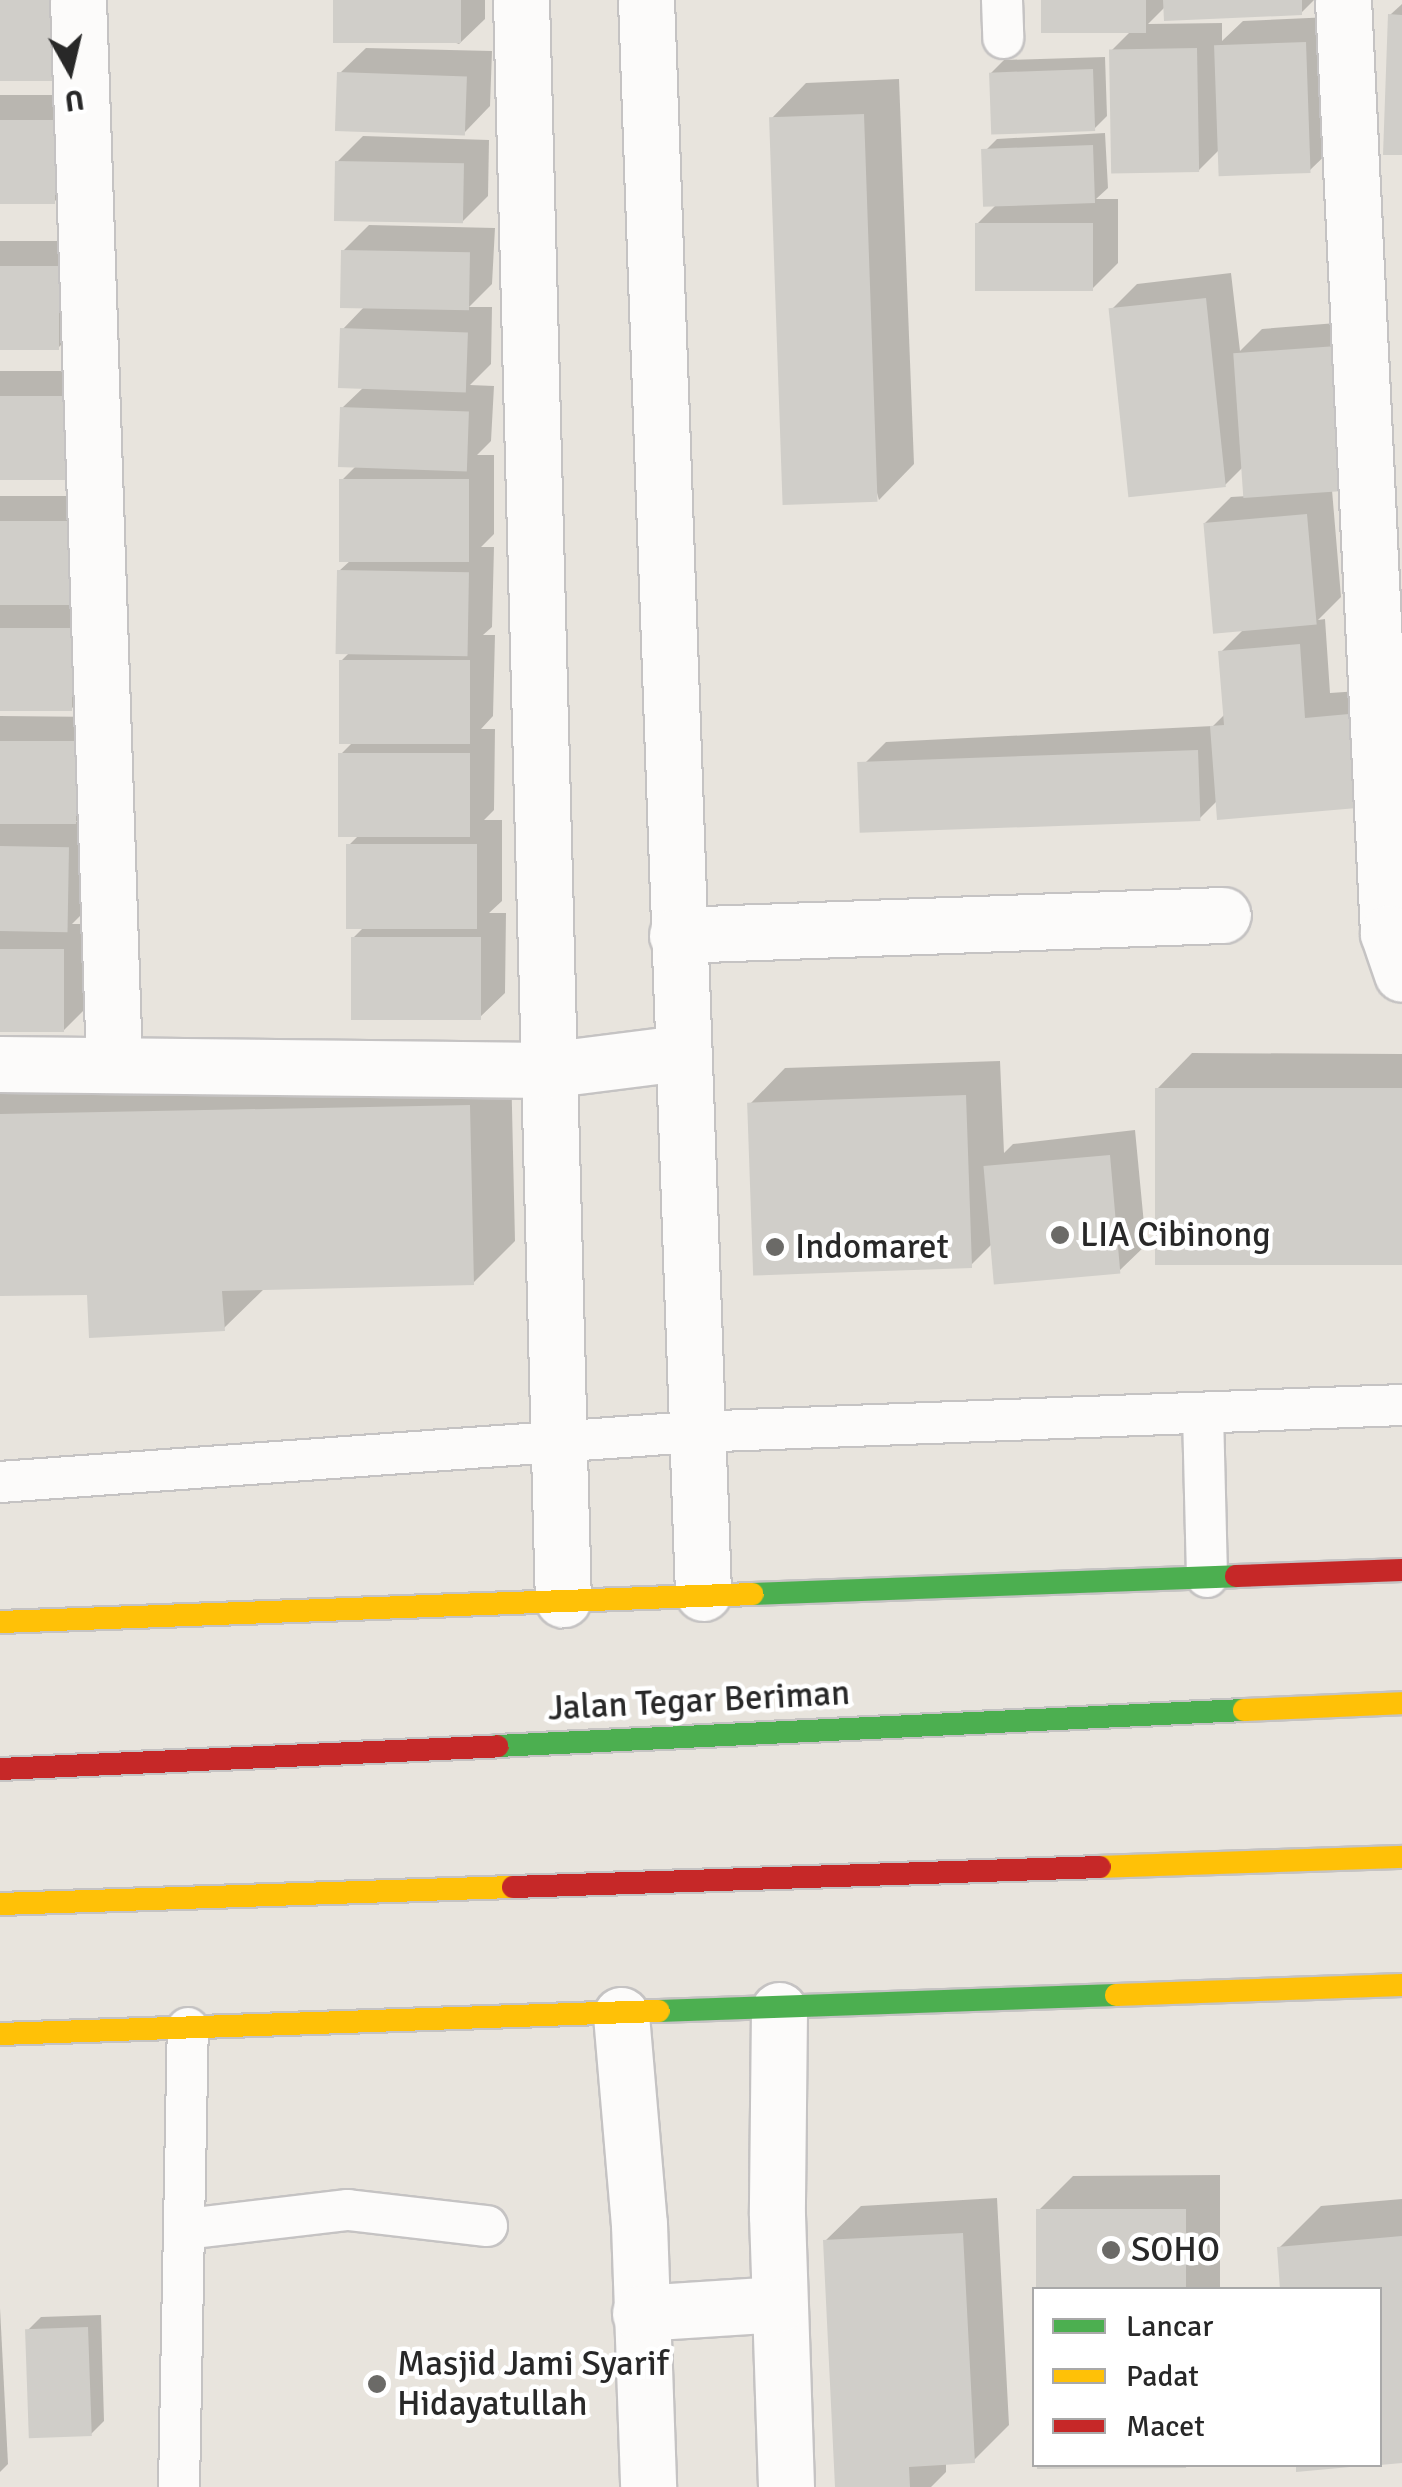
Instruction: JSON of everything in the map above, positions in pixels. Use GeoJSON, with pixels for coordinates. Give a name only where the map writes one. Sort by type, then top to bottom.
{"type":"FeatureCollection","features":[{"type":"Feature","properties":{"kind":"main road"},"geometry":{"type":"LineString","coordinates":[[0,1622],[1402,1570]]}},
{"type":"Feature","properties":{"kind":"main road","name":"Jalan Tegar Beriman"},"geometry":{"type":"LineString","coordinates":[[0,1769],[1402,1703]]}},
{"type":"Feature","properties":{"kind":"main road"},"geometry":{"type":"LineString","coordinates":[[0,1904],[1402,1857]]}},
{"type":"Feature","properties":{"kind":"main road"},"geometry":{"type":"LineString","coordinates":[[0,2034],[780,2010],[1402,1985]]}},
{"type":"Feature","properties":{"kind":"street"},"geometry":{"type":"LineString","coordinates":[[78,0],[114,1063]]}},
{"type":"Feature","properties":{"kind":"street"},"geometry":{"type":"LineString","coordinates":[[521,0],[554,1443],[563,1600]]}},
{"type":"Feature","properties":{"kind":"street"},"geometry":{"type":"LineString","coordinates":[[646,0],[693,1432],[703,1593]]}},
{"type":"Feature","properties":{"kind":"street"},"geometry":{"type":"LineString","coordinates":[[1343,0],[1384,492],[1388,933],[1402,974]]}},
{"type":"Feature","properties":{"kind":"street"},"geometry":{"type":"LineString","coordinates":[[677,935],[1223,915]]}},
{"type":"Feature","properties":{"kind":"street"},"geometry":{"type":"LineString","coordinates":[[0,1064],[546,1070],[680,1052]]}},
{"type":"Feature","properties":{"kind":"street"},"geometry":{"type":"LineString","coordinates":[[780,2010],[777,2215],[786,2487]]}},
{"type":"Feature","properties":{"kind":"street"},"geometry":{"type":"LineString","coordinates":[[621,2014],[638,2224],[648,2487]]}},
{"type":"Feature","properties":{"kind":"street"},"geometry":{"type":"LineString","coordinates":[[640,2313],[779,2304]]}},
{"type":"Feature","properties":{"kind":"lane"},"geometry":{"type":"LineString","coordinates":[[0,1482],[693,1432],[1402,1405]]}},
{"type":"Feature","properties":{"kind":"lane"},"geometry":{"type":"LineString","coordinates":[[1203,1413],[1207,1577]]}},
{"type":"Feature","properties":{"kind":"lane"},"geometry":{"type":"LineString","coordinates":[[179,2487],[188,2028]]}},
{"type":"Feature","properties":{"kind":"lane"},"geometry":{"type":"LineString","coordinates":[[186,2229],[348,2210],[487,2226]]}},
{"type":"Feature","properties":{"kind":"building"},"geometry":{"type":"Polygon","coordinates":[[[0,0],[53,0],[53,81],[0,81],[0,0]]]}},
{"type":"Feature","properties":{"kind":"building"},"geometry":{"type":"Polygon","coordinates":[[[333,0],[461,0],[461,43],[333,43],[333,0]]]}},
{"type":"Feature","properties":{"kind":"building"},"geometry":{"type":"Polygon","coordinates":[[[1041,0],[1146,0],[1146,33],[1041,33],[1041,0]]]}},
{"type":"Feature","properties":{"kind":"building"},"geometry":{"type":"Polygon","coordinates":[[[1163,0],[1302,0],[1302,15],[1164,21],[1163,0]]]}},
{"type":"Feature","properties":{"kind":"building"},"geometry":{"type":"Polygon","coordinates":[[[1388,14],[1402,15],[1402,155],[1383,155],[1388,14]]]}},
{"type":"Feature","properties":{"kind":"building"},"geometry":{"type":"Polygon","coordinates":[[[1306,42],[1311,173],[1219,176],[1214,45],[1306,42]]]}},
{"type":"Feature","properties":{"kind":"building"},"geometry":{"type":"Polygon","coordinates":[[[1197,48],[1199,172],[1111,174],[1109,50],[1197,48]]]}},
{"type":"Feature","properties":{"kind":"building"},"geometry":{"type":"Polygon","coordinates":[[[1093,69],[1095,131],[991,135],[989,73],[1093,69]]]}},
{"type":"Feature","properties":{"kind":"building"},"geometry":{"type":"Polygon","coordinates":[[[337,72],[467,77],[465,136],[335,131],[337,72]]]}},
{"type":"Feature","properties":{"kind":"building"},"geometry":{"type":"Polygon","coordinates":[[[864,114],[878,502],[783,505],[769,117],[864,114]]]}},
{"type":"Feature","properties":{"kind":"building"},"geometry":{"type":"Polygon","coordinates":[[[0,120],[55,120],[55,204],[0,204],[0,120]]]}},
{"type":"Feature","properties":{"kind":"building"},"geometry":{"type":"Polygon","coordinates":[[[1093,145],[1095,203],[983,207],[981,149],[1093,145]]]}},
{"type":"Feature","properties":{"kind":"building"},"geometry":{"type":"Polygon","coordinates":[[[335,161],[464,163],[463,223],[334,221],[335,161]]]}},
{"type":"Feature","properties":{"kind":"building"},"geometry":{"type":"Polygon","coordinates":[[[975,223],[1093,223],[1093,291],[975,291],[975,223]]]}},
{"type":"Feature","properties":{"kind":"building"},"geometry":{"type":"Polygon","coordinates":[[[341,250],[470,252],[469,310],[340,308],[341,250]]]}},
{"type":"Feature","properties":{"kind":"building"},"geometry":{"type":"Polygon","coordinates":[[[0,266],[59,266],[59,350],[0,350],[0,266]]]}},
{"type":"Feature","properties":{"kind":"building"},"geometry":{"type":"Polygon","coordinates":[[[1206,298],[1226,487],[1128,497],[1109,308],[1206,298]]]}},
{"type":"Feature","properties":{"kind":"building"},"geometry":{"type":"Polygon","coordinates":[[[340,328],[468,332],[466,392],[338,388],[340,328]]]}},
{"type":"Feature","properties":{"kind":"building"},"geometry":{"type":"Polygon","coordinates":[[[1337,346],[1347,491],[1243,498],[1233,353],[1337,346]]]}},
{"type":"Feature","properties":{"kind":"building"},"geometry":{"type":"Polygon","coordinates":[[[0,396],[71,396],[71,480],[0,480],[0,396]]]}},
{"type":"Feature","properties":{"kind":"building"},"geometry":{"type":"Polygon","coordinates":[[[340,407],[469,412],[467,471],[338,467],[340,407]]]}},
{"type":"Feature","properties":{"kind":"building"},"geometry":{"type":"Polygon","coordinates":[[[339,479],[469,479],[469,562],[339,562],[339,479]]]}},
{"type":"Feature","properties":{"kind":"building"},"geometry":{"type":"Polygon","coordinates":[[[1307,514],[1317,625],[1213,634],[1203,523],[1307,514]]]}},
{"type":"Feature","properties":{"kind":"building"},"geometry":{"type":"Polygon","coordinates":[[[0,521],[71,521],[71,605],[0,605],[0,521]]]}},
{"type":"Feature","properties":{"kind":"building"},"geometry":{"type":"Polygon","coordinates":[[[337,570],[469,572],[468,656],[336,654],[337,570]]]}},
{"type":"Feature","properties":{"kind":"building"},"geometry":{"type":"Polygon","coordinates":[[[0,628],[72,628],[72,711],[0,711],[0,628]]]}},
{"type":"Feature","properties":{"kind":"building"},"geometry":{"type":"Polygon","coordinates":[[[1300,644],[1305,718],[1349,714],[1357,808],[1217,820],[1210,726],[1224,725],[1218,651],[1300,644]]]}},
{"type":"Feature","properties":{"kind":"building"},"geometry":{"type":"Polygon","coordinates":[[[339,660],[470,660],[470,744],[339,744],[339,660]]]}},
{"type":"Feature","properties":{"kind":"building"},"geometry":{"type":"Polygon","coordinates":[[[0,741],[76,741],[76,824],[0,824],[0,741]]]}},
{"type":"Feature","properties":{"kind":"building"},"geometry":{"type":"Polygon","coordinates":[[[1198,750],[1200,821],[860,833],[857,762],[1198,750]]]}},
{"type":"Feature","properties":{"kind":"building"},"geometry":{"type":"Polygon","coordinates":[[[338,753],[470,753],[470,837],[338,837],[338,753]]]}},
{"type":"Feature","properties":{"kind":"building"},"geometry":{"type":"Polygon","coordinates":[[[346,844],[477,844],[477,929],[346,929],[346,844]]]}},
{"type":"Feature","properties":{"kind":"building"},"geometry":{"type":"Polygon","coordinates":[[[0,846],[69,847],[68,932],[0,931],[0,846]]]}},
{"type":"Feature","properties":{"kind":"building"},"geometry":{"type":"Polygon","coordinates":[[[351,937],[481,937],[481,1020],[351,1020],[351,937]]]}},
{"type":"Feature","properties":{"kind":"building"},"geometry":{"type":"Polygon","coordinates":[[[0,949],[64,949],[64,1032],[0,1032],[0,949]]]}},
{"type":"Feature","properties":{"kind":"building"},"geometry":{"type":"Polygon","coordinates":[[[1155,1088],[1402,1088],[1402,1265],[1155,1265],[1155,1088]]]}},
{"type":"Feature","properties":{"kind":"building"},"geometry":{"type":"Polygon","coordinates":[[[966,1095],[972,1268],[753,1276],[747,1103],[966,1095]]]}},
{"type":"Feature","properties":{"kind":"building"},"geometry":{"type":"Polygon","coordinates":[[[470,1105],[474,1285],[222,1291],[225,1331],[89,1338],[87,1295],[0,1296],[0,1114],[470,1105]]]}},
{"type":"Feature","properties":{"kind":"building"},"geometry":{"type":"Polygon","coordinates":[[[1110,1155],[1120,1274],[994,1285],[983,1166],[1110,1155]]]}},
{"type":"Feature","properties":{"kind":"building","name":"SOHO"},"geometry":{"type":"Polygon","coordinates":[[[1036,2209],[1186,2209],[1186,2287],[1036,2287],[1036,2209]]]}},
{"type":"Feature","properties":{"kind":"building"},"geometry":{"type":"Polygon","coordinates":[[[963,2233],[975,2463],[909,2467],[910,2487],[835,2487],[823,2240],[963,2233]]]}},
{"type":"Feature","properties":{"kind":"building","name":"SOHO"},"geometry":{"type":"Polygon","coordinates":[[[1402,2236],[1402,2463],[1382,2465],[1382,2287],[1280,2287],[1277,2247],[1402,2236]]]}},
{"type":"Feature","properties":{"kind":"building"},"geometry":{"type":"Polygon","coordinates":[[[88,2327],[92,2436],[29,2438],[25,2329],[88,2327]]]}},
{"type":"Feature","properties":{"kind":"building"},"geometry":{"type":"Polygon","coordinates":[[[1037,2467],[1186,2467],[1186,2468],[1037,2467]]]}},
{"type":"Feature","properties":{"kind":"building"},"geometry":{"type":"Polygon","coordinates":[[[1296,2467],[1350,2467],[1296,2472],[1296,2467]]]}},
{"type":"Feature","properties":{"kind":"traffic: fast"},"geometry":{"type":"LineString","coordinates":[[752,1594],[1236,1576]]}},
{"type":"Feature","properties":{"kind":"traffic: fast"},"geometry":{"type":"LineString","coordinates":[[497,1746],[1244,1710]]}},
{"type":"Feature","properties":{"kind":"traffic: fast"},"geometry":{"type":"LineString","coordinates":[[659,2011],[1116,1995]]}},
{"type":"Feature","properties":{"kind":"traffic: slow"},"geometry":{"type":"LineString","coordinates":[[0,1622],[752,1594]]}},
{"type":"Feature","properties":{"kind":"traffic: slow"},"geometry":{"type":"LineString","coordinates":[[1244,1710],[1402,1703]]}},
{"type":"Feature","properties":{"kind":"traffic: slow"},"geometry":{"type":"LineString","coordinates":[[1100,1867],[1402,1857]]}},
{"type":"Feature","properties":{"kind":"traffic: slow"},"geometry":{"type":"LineString","coordinates":[[0,1904],[513,1887]]}},
{"type":"Feature","properties":{"kind":"traffic: slow"},"geometry":{"type":"LineString","coordinates":[[1116,1995],[1402,1985]]}},
{"type":"Feature","properties":{"kind":"traffic: slow"},"geometry":{"type":"LineString","coordinates":[[0,2034],[659,2011]]}},
{"type":"Feature","properties":{"kind":"traffic: jam"},"geometry":{"type":"LineString","coordinates":[[1236,1576],[1402,1570]]}},
{"type":"Feature","properties":{"kind":"traffic: jam"},"geometry":{"type":"LineString","coordinates":[[0,1769],[497,1746]]}},
{"type":"Feature","properties":{"kind":"traffic: jam"},"geometry":{"type":"LineString","coordinates":[[513,1887],[1100,1867]]}},
{"type":"Feature","properties":{"kind":"place","name":"LIA Cibinong"},"geometry":{"type":"Point","coordinates":[1060,1235]}},
{"type":"Feature","properties":{"kind":"place","name":"Indomaret"},"geometry":{"type":"Point","coordinates":[775,1247]}},
{"type":"Feature","properties":{"kind":"place","name":"SOHO"},"geometry":{"type":"Point","coordinates":[1111,2250]}},
{"type":"Feature","properties":{"kind":"place","name":"Masjid Jami Syarif Hidayatullah"},"geometry":{"type":"Point","coordinates":[377,2384]}}]}
